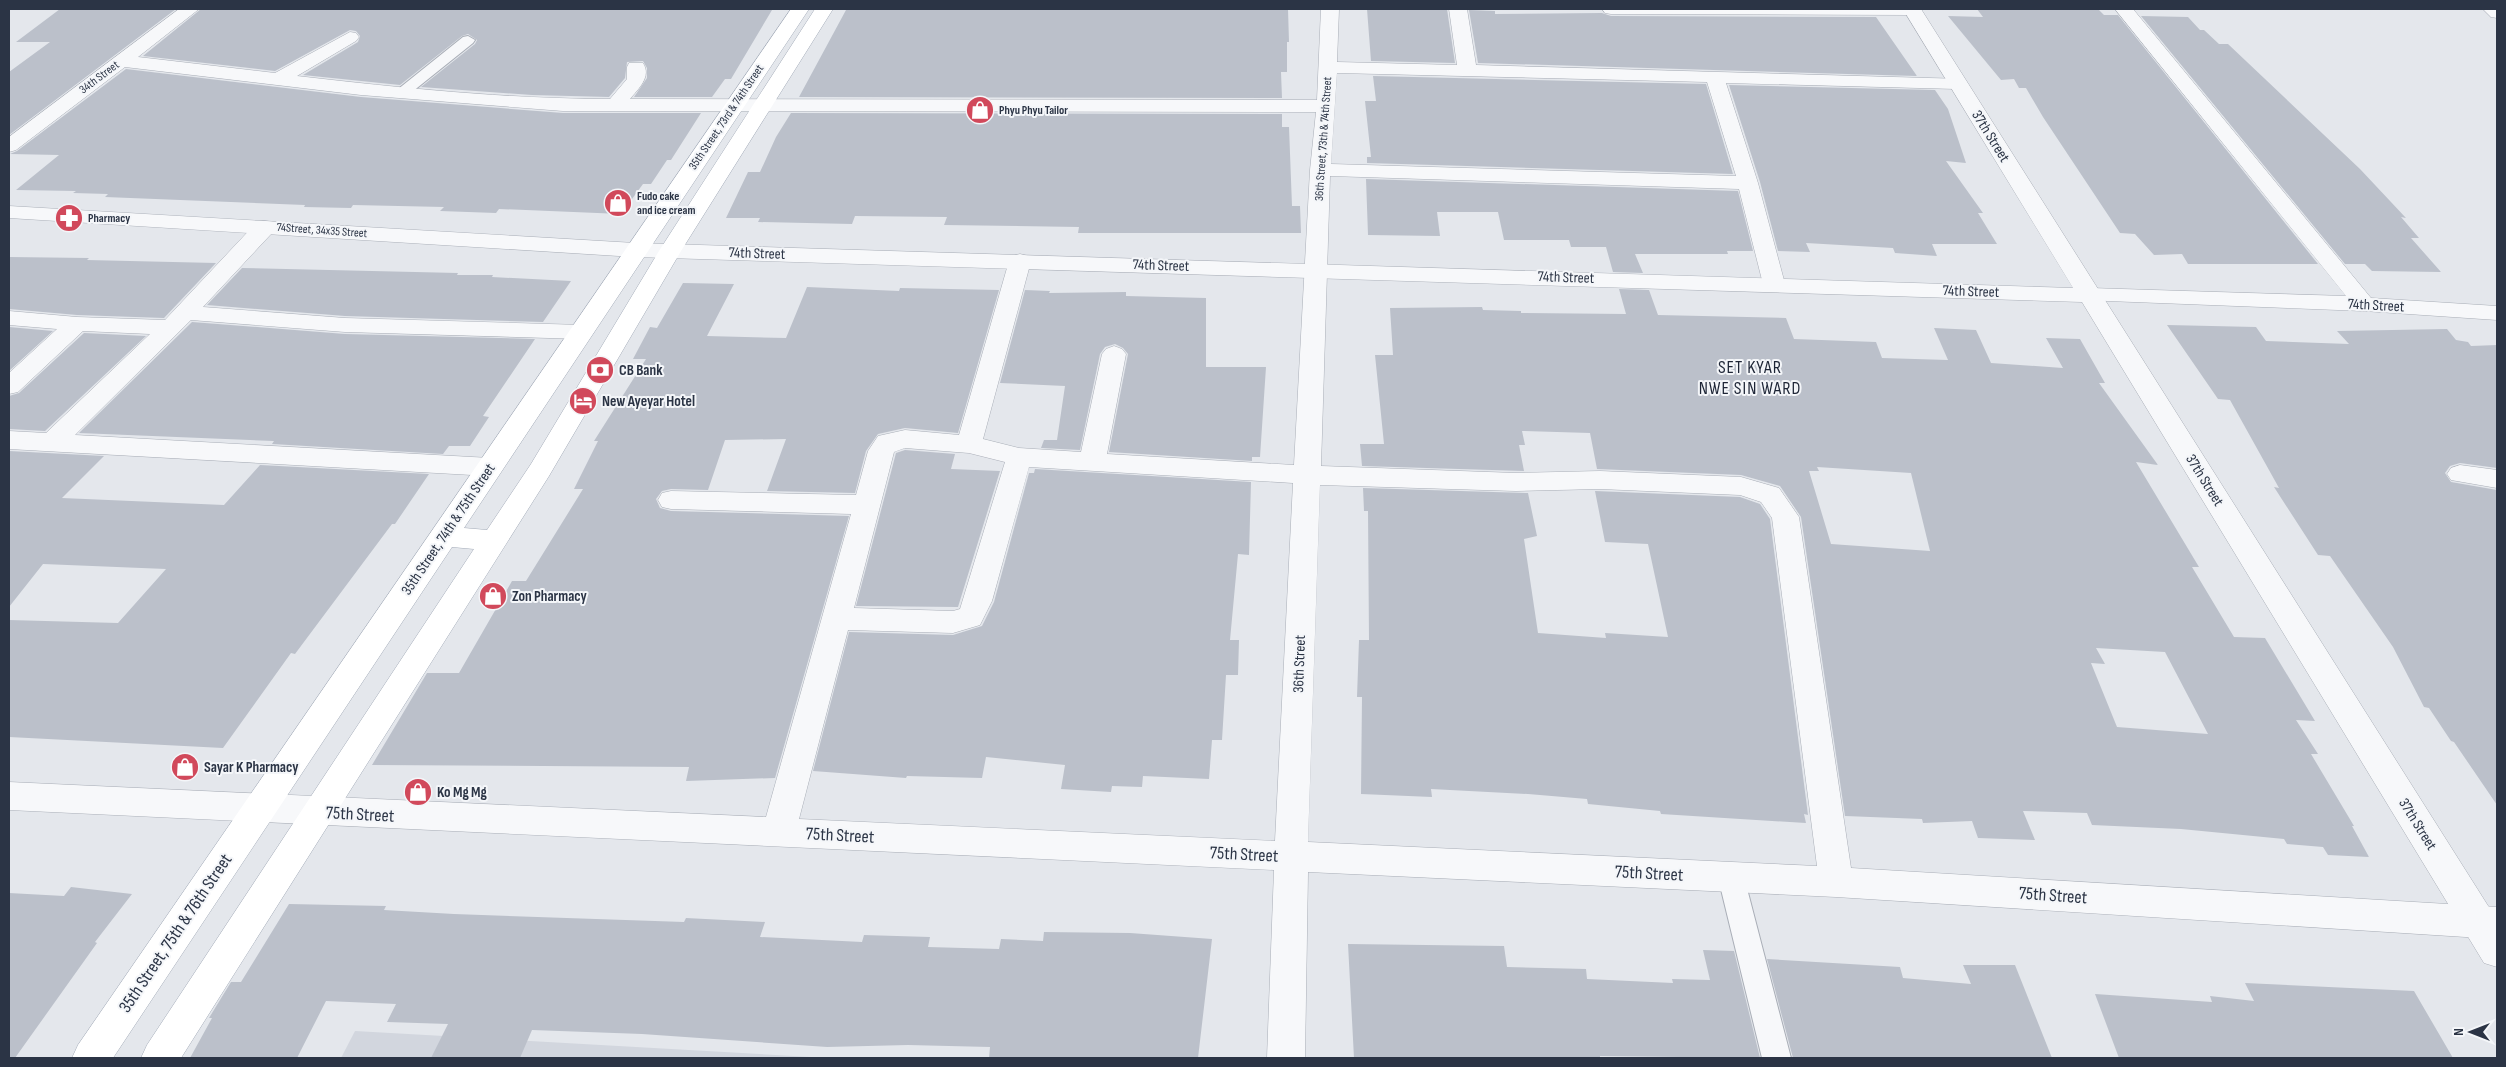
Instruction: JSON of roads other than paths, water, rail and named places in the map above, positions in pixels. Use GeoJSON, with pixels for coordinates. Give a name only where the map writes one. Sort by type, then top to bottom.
{"type":"FeatureCollection","features":[{"type":"Feature","properties":{"kind":"main road","name":"35th Street, 73rd & 74th Street"},"geometry":{"type":"LineString","coordinates":[[635,250],[800,9]]}},
{"type":"Feature","properties":{"kind":"main road","name":"35th Street, 73rd & 74th Street"},"geometry":{"type":"LineString","coordinates":[[670,251],[824,9]]}},
{"type":"Feature","properties":{"kind":"main road","name":"35th Street, 74th & 75th Street"},"geometry":{"type":"LineString","coordinates":[[260,807],[582,332],[635,250]]}},
{"type":"Feature","properties":{"kind":"main road"},"geometry":{"type":"LineString","coordinates":[[160,1058],[540,470],[670,251]]}},
{"type":"Feature","properties":{"kind":"main road"},"geometry":{"type":"LineString","coordinates":[[444,536],[494,541]]}},
{"type":"Feature","properties":{"kind":"main road","name":"35th Street, 75th & 76th Street"},"geometry":{"type":"LineString","coordinates":[[90,1058],[260,807]]}},
{"type":"Feature","properties":{"kind":"street","name":"34th Street"},"geometry":{"type":"LineString","coordinates":[[9,146],[190,9]]}},
{"type":"Feature","properties":{"kind":"street","name":"36th Street, 73th & 74th Street"},"geometry":{"type":"LineString","coordinates":[[1317,270],[1320,170],[1326,106],[1330,9]]}},
{"type":"Feature","properties":{"kind":"street"},"geometry":{"type":"LineString","coordinates":[[1458,9],[1467,70]]}},
{"type":"Feature","properties":{"kind":"street"},"geometry":{"type":"LineString","coordinates":[[1611,9],[1913,9]]}},
{"type":"Feature","properties":{"kind":"street","name":"37th Street"},"geometry":{"type":"LineString","coordinates":[[1913,9],[1957,83],[2090,295],[2488,923],[2497,951]]}},
{"type":"Feature","properties":{"kind":"street"},"geometry":{"type":"LineString","coordinates":[[2124,9],[2364,304]]}},
{"type":"Feature","properties":{"kind":"street"},"geometry":{"type":"LineString","coordinates":[[2492,9],[2497,13]]}},
{"type":"Feature","properties":{"kind":"street"},"geometry":{"type":"LineString","coordinates":[[279,79],[350,37]]}},
{"type":"Feature","properties":{"kind":"street"},"geometry":{"type":"LineString","coordinates":[[121,61],[402,93],[554,105],[1120,106],[1185,104],[1326,106]]}},
{"type":"Feature","properties":{"kind":"street"},"geometry":{"type":"LineString","coordinates":[[616,105],[636,79],[636,67]]}},
{"type":"Feature","properties":{"kind":"street"},"geometry":{"type":"LineString","coordinates":[[1328,67],[1957,83]]}},
{"type":"Feature","properties":{"kind":"street"},"geometry":{"type":"LineString","coordinates":[[1715,77],[1748,183],[1774,284]]}},
{"type":"Feature","properties":{"kind":"street"},"geometry":{"type":"LineString","coordinates":[[1320,170],[1748,183]]}},
{"type":"Feature","properties":{"kind":"street","name":"74Street, 34x35 Street"},"geometry":{"type":"LineString","coordinates":[[9,212],[265,226],[635,250]]}},
{"type":"Feature","properties":{"kind":"street"},"geometry":{"type":"LineString","coordinates":[[50,444],[178,320],[265,226]]}},
{"type":"Feature","properties":{"kind":"street","name":"74th Street"},"geometry":{"type":"LineString","coordinates":[[635,250],[1774,284],[2364,304],[2497,313]]}},
{"type":"Feature","properties":{"kind":"street"},"geometry":{"type":"LineString","coordinates":[[969,444],[1020,261]]}},
{"type":"Feature","properties":{"kind":"street","name":"36th Street"},"geometry":{"type":"LineString","coordinates":[[1286,1058],[1291,856],[1317,270]]}},
{"type":"Feature","properties":{"kind":"street"},"geometry":{"type":"LineString","coordinates":[[9,318],[77,324],[178,320],[582,332]]}},
{"type":"Feature","properties":{"kind":"street"},"geometry":{"type":"LineString","coordinates":[[9,386],[77,324]]}},
{"type":"Feature","properties":{"kind":"street"},"geometry":{"type":"LineString","coordinates":[[1092,461],[1114,354]]}},
{"type":"Feature","properties":{"kind":"street"},"geometry":{"type":"LineString","coordinates":[[779,832],[881,451],[888,442],[905,439],[969,444],[1019,457],[1307,475],[1516,482],[1600,480],[1741,486],[1770,495],[1785,517],[1836,882]]}},
{"type":"Feature","properties":{"kind":"street"},"geometry":{"type":"LineString","coordinates":[[9,440],[50,444],[490,468]]}},
{"type":"Feature","properties":{"kind":"street"},"geometry":{"type":"LineString","coordinates":[[835,618],[953,622],[970,617],[978,601],[1019,457]]}},
{"type":"Feature","properties":{"kind":"street"},"geometry":{"type":"LineString","coordinates":[[2460,474],[2497,479]]}},
{"type":"Feature","properties":{"kind":"street"},"geometry":{"type":"LineString","coordinates":[[670,500],[867,505]]}},
{"type":"Feature","properties":{"kind":"street","name":"75th Street"},"geometry":{"type":"LineString","coordinates":[[9,796],[1836,882],[2488,923]]}},
{"type":"Feature","properties":{"kind":"lane"},"geometry":{"type":"LineString","coordinates":[[402,93],[468,40]]}},
{"type":"Feature","properties":{"kind":"lane"},"geometry":{"type":"LineString","coordinates":[[1731,877],[1777,1058]]}},
{"type":"Feature","properties":{"kind":"place","name":"Phyu Phyu Tailor"},"geometry":{"type":"Point","coordinates":[980,110]}},
{"type":"Feature","properties":{"kind":"place","name":"Fudo cake and ice cream"},"geometry":{"type":"Point","coordinates":[618,203]}},
{"type":"Feature","properties":{"kind":"place","name":"Pharmacy"},"geometry":{"type":"Point","coordinates":[69,218]}},
{"type":"Feature","properties":{"kind":"place","name":"CB Bank"},"geometry":{"type":"Point","coordinates":[600,370]}},
{"type":"Feature","properties":{"kind":"place","name":"New Ayeyar Hotel"},"geometry":{"type":"Point","coordinates":[583,401]}},
{"type":"Feature","properties":{"kind":"place","name":"Zon Pharmacy"},"geometry":{"type":"Point","coordinates":[493,596]}},
{"type":"Feature","properties":{"kind":"place","name":"Sayar K Pharmacy"},"geometry":{"type":"Point","coordinates":[185,767]}},
{"type":"Feature","properties":{"kind":"place","name":"Ko Mg Mg"},"geometry":{"type":"Point","coordinates":[418,792]}},
{"type":"Feature","properties":{"kind":"district","name":"SET KYAR NWE SIN WARD"},"geometry":{"type":"Point","coordinates":[1750,377]}}]}
